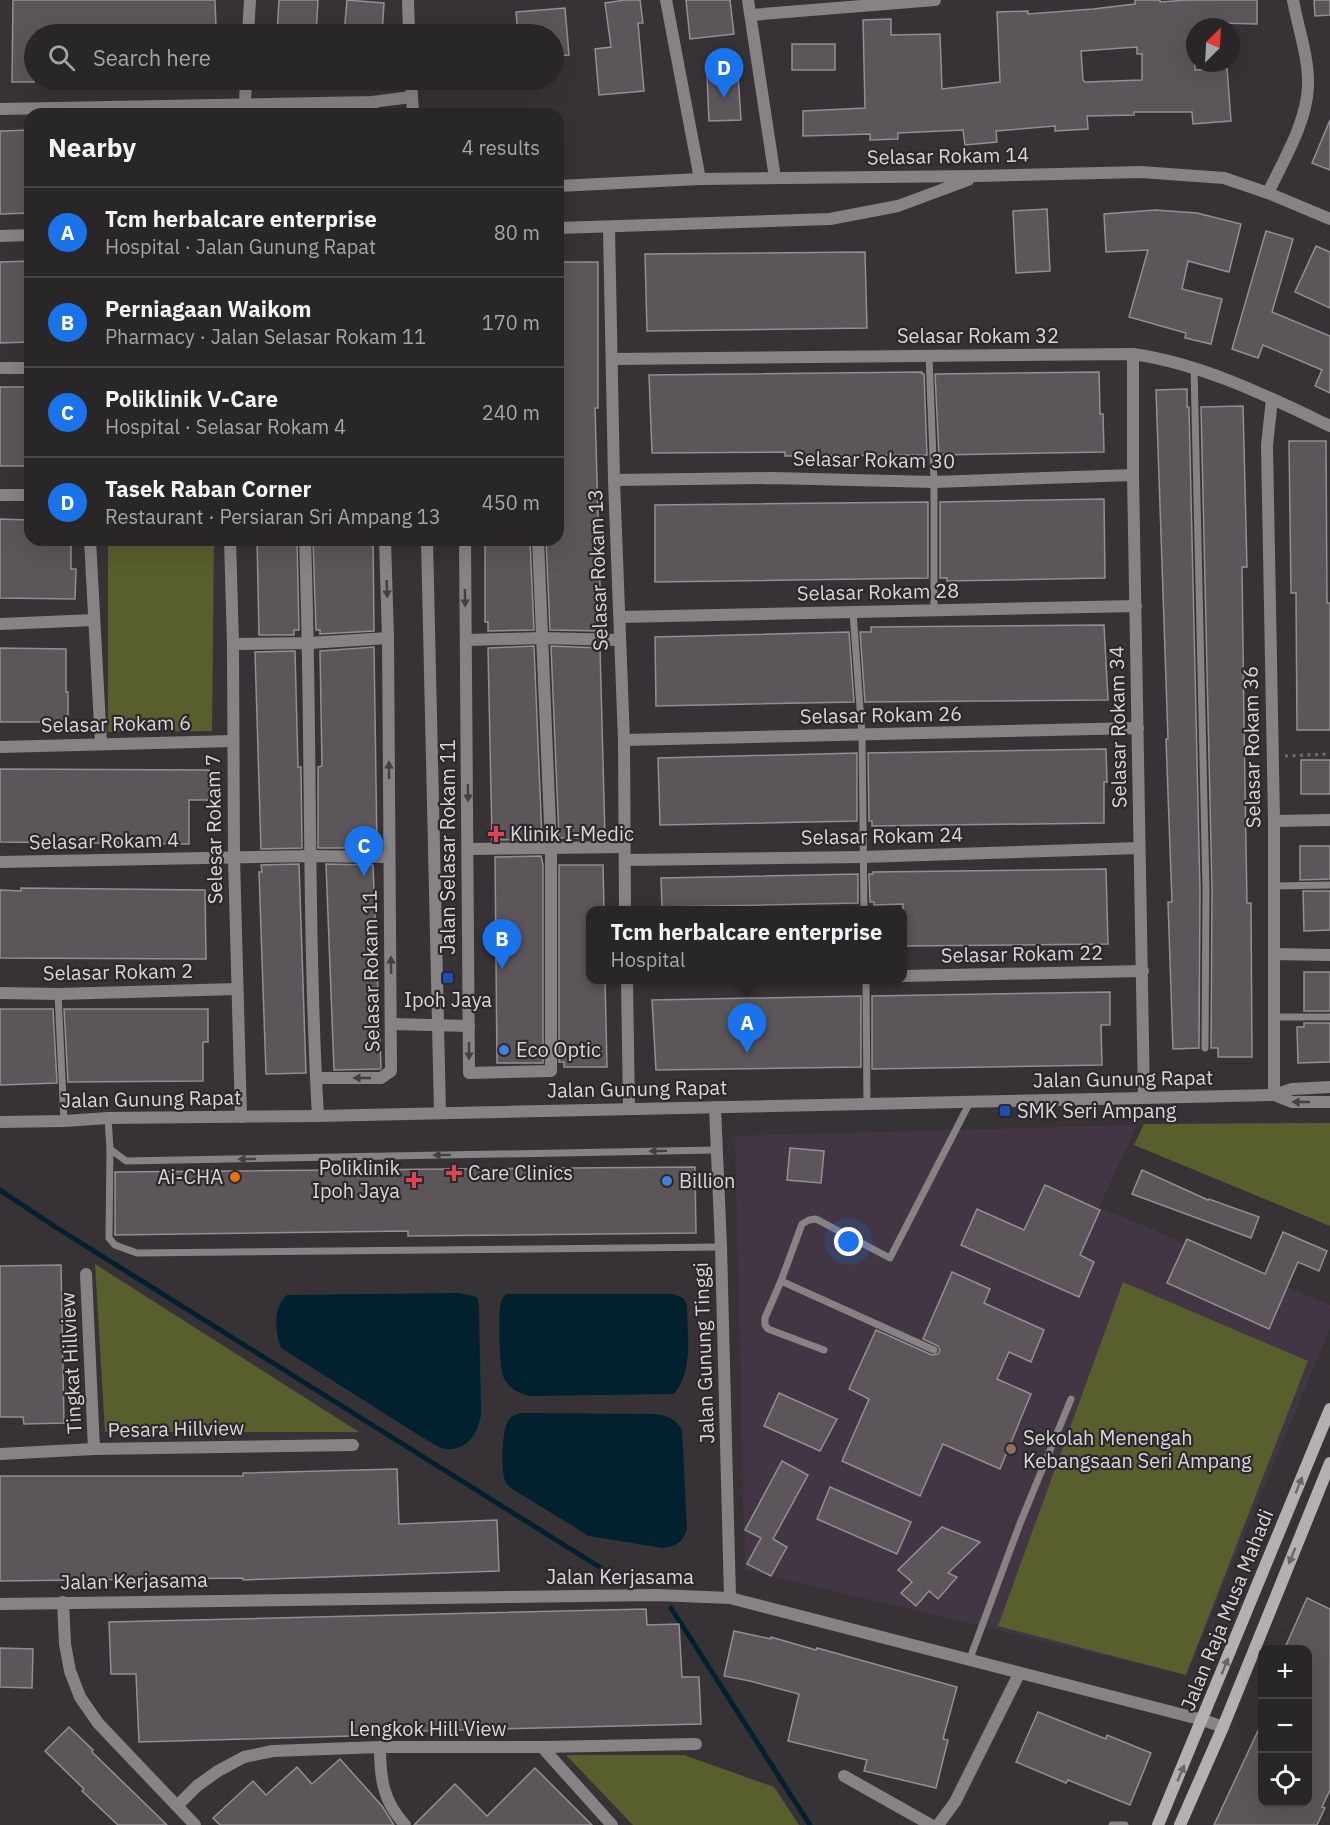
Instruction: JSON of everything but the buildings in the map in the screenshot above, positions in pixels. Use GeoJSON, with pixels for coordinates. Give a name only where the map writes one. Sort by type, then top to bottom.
{"type":"FeatureCollection","features":[{"type":"Feature","properties":{"kind":"main road","name":"Jalan Raja Musa Mahadi"},"geometry":{"type":"LineString","coordinates":[[1158,1825],[1330,1408]]}},
{"type":"Feature","properties":{"kind":"main road","name":"Jalan Raja Musa Mahadi"},"geometry":{"type":"LineString","coordinates":[[1180,1825],[1223,1727],[1330,1463]]}},
{"type":"Feature","properties":{"kind":"street"},"geometry":{"type":"LineString","coordinates":[[249,24],[250,0]]}},
{"type":"Feature","properties":{"kind":"street"},"geometry":{"type":"LineString","coordinates":[[408,0],[409,24]]}},
{"type":"Feature","properties":{"kind":"street"},"geometry":{"type":"LineString","coordinates":[[666,0],[700,179]]}},
{"type":"Feature","properties":{"kind":"street"},"geometry":{"type":"LineString","coordinates":[[748,0],[776,178]]}},
{"type":"Feature","properties":{"kind":"street"},"geometry":{"type":"LineString","coordinates":[[750,15],[935,0]]}},
{"type":"Feature","properties":{"kind":"street"},"geometry":{"type":"LineString","coordinates":[[1268,193],[1304,115],[1307,100],[1308,84],[1293,0]]}},
{"type":"Feature","properties":{"kind":"street"},"geometry":{"type":"LineString","coordinates":[[245,105],[246,90]]}},
{"type":"Feature","properties":{"kind":"street"},"geometry":{"type":"LineString","coordinates":[[411,90],[412,108]]}},
{"type":"Feature","properties":{"kind":"street"},"geometry":{"type":"LineString","coordinates":[[221,108],[245,105],[372,108],[411,97]]}},
{"type":"Feature","properties":{"kind":"street"},"geometry":{"type":"LineString","coordinates":[[0,109],[24,109]]}},
{"type":"Feature","properties":{"kind":"street","name":"Selasar Rokam 14"},"geometry":{"type":"LineString","coordinates":[[564,186],[700,179],[1141,172],[1224,178],[1268,193],[1330,219]]}},
{"type":"Feature","properties":{"kind":"street"},"geometry":{"type":"LineString","coordinates":[[564,228],[830,219],[898,206],[976,176]]}},
{"type":"Feature","properties":{"kind":"street","name":"Selasar Rokam 13"},"geometry":{"type":"LineString","coordinates":[[609,228],[614,480],[624,740],[626,906]]}},
{"type":"Feature","properties":{"kind":"street"},"geometry":{"type":"LineString","coordinates":[[0,236],[24,235]]}},
{"type":"Feature","properties":{"kind":"street","name":"Selasar Rokam 32"},"geometry":{"type":"LineString","coordinates":[[612,359],[1133,354],[1164,359],[1194,368],[1272,399],[1330,426]]}},
{"type":"Feature","properties":{"kind":"street","name":"Selasar Rokam 34"},"geometry":{"type":"LineString","coordinates":[[1133,354],[1144,1098]]}},
{"type":"Feature","properties":{"kind":"street"},"geometry":{"type":"LineString","coordinates":[[0,368],[24,368]]}},
{"type":"Feature","properties":{"kind":"street","name":"Selasar Rokam 36"},"geometry":{"type":"LineString","coordinates":[[1272,399],[1267,445],[1271,757],[1274,821],[1274,1095]]}},
{"type":"Feature","properties":{"kind":"street","name":"Selasar Rokam 30"},"geometry":{"type":"LineString","coordinates":[[614,480],[772,478],[934,482],[1133,475]]}},
{"type":"Feature","properties":{"kind":"street"},"geometry":{"type":"LineString","coordinates":[[0,495],[24,495]]}},
{"type":"Feature","properties":{"kind":"street"},"geometry":{"type":"LineString","coordinates":[[90,546],[101,744]]}},
{"type":"Feature","properties":{"kind":"street","name":"Selesar Rokam 7"},"geometry":{"type":"LineString","coordinates":[[230,546],[234,858],[242,1117]]}},
{"type":"Feature","properties":{"kind":"street"},"geometry":{"type":"LineString","coordinates":[[305,546],[309,643],[310,856],[318,1116]]}},
{"type":"Feature","properties":{"kind":"street","name":"Selasar Rokam 11"},"geometry":{"type":"LineString","coordinates":[[316,1078],[381,1078],[391,1071],[385,546]]}},
{"type":"Feature","properties":{"kind":"street"},"geometry":{"type":"LineString","coordinates":[[427,546],[440,1112]]}},
{"type":"Feature","properties":{"kind":"street","name":"Jalan Selasar Rokam 11"},"geometry":{"type":"LineString","coordinates":[[465,546],[469,1073],[551,1071],[551,848]]}},
{"type":"Feature","properties":{"kind":"street"},"geometry":{"type":"LineString","coordinates":[[538,546],[551,848]]}},
{"type":"Feature","properties":{"kind":"street","name":"Selasar Rokam 28"},"geometry":{"type":"LineString","coordinates":[[620,617],[1136,606]]}},
{"type":"Feature","properties":{"kind":"street"},"geometry":{"type":"LineString","coordinates":[[0,624],[94,620]]}},
{"type":"Feature","properties":{"kind":"street"},"geometry":{"type":"LineString","coordinates":[[233,644],[309,643],[388,638]]}},
{"type":"Feature","properties":{"kind":"street"},"geometry":{"type":"LineString","coordinates":[[466,640],[542,638],[620,640]]}},
{"type":"Feature","properties":{"kind":"street","name":"Selasar Rokam 26"},"geometry":{"type":"LineString","coordinates":[[624,740],[1138,728]]}},
{"type":"Feature","properties":{"kind":"street","name":"Selasar Rokam 6"},"geometry":{"type":"LineString","coordinates":[[0,747],[233,741]]}},
{"type":"Feature","properties":{"kind":"street"},"geometry":{"type":"LineString","coordinates":[[1274,821],[1330,820]]}},
{"type":"Feature","properties":{"kind":"street","name":"Selasar Rokam 24"},"geometry":{"type":"LineString","coordinates":[[468,849],[551,848],[624,854],[863,857],[1139,848]]}},
{"type":"Feature","properties":{"kind":"street","name":"Selasar Rokam 4"},"geometry":{"type":"LineString","coordinates":[[0,862],[310,856],[389,857]]}},
{"type":"Feature","properties":{"kind":"street"},"geometry":{"type":"LineString","coordinates":[[1275,954],[1330,955]]}},
{"type":"Feature","properties":{"kind":"street","name":"Selasar Rokam 22"},"geometry":{"type":"LineString","coordinates":[[907,976],[1143,971]]}},
{"type":"Feature","properties":{"kind":"street"},"geometry":{"type":"LineString","coordinates":[[627,984],[629,1109]]}},
{"type":"Feature","properties":{"kind":"street","name":"Selasar Rokam 2"},"geometry":{"type":"LineString","coordinates":[[0,993],[58,994],[237,988]]}},
{"type":"Feature","properties":{"kind":"street"},"geometry":{"type":"LineString","coordinates":[[392,1024],[469,1026]]}},
{"type":"Feature","properties":{"kind":"street","name":"Jalan Gunung Rapat"},"geometry":{"type":"LineString","coordinates":[[0,1122],[1274,1095],[1292,1089],[1330,1087]]}},
{"type":"Feature","properties":{"kind":"street","name":"Jalan Gunung Rapat"},"geometry":{"type":"LineString","coordinates":[[1274,1095],[1292,1102],[1330,1102]]}},
{"type":"Feature","properties":{"kind":"street","name":"Jalan Gunung Tinggi"},"geometry":{"type":"LineString","coordinates":[[715,1107],[730,1598]]}},
{"type":"Feature","properties":{"kind":"street","name":"Tingkat Hillview"},"geometry":{"type":"LineString","coordinates":[[86,1274],[94,1449]]}},
{"type":"Feature","properties":{"kind":"street","name":"Pesara Hillview"},"geometry":{"type":"LineString","coordinates":[[0,1454],[94,1449],[352,1445]]}},
{"type":"Feature","properties":{"kind":"street","name":"Jalan Kerjasama"},"geometry":{"type":"LineString","coordinates":[[0,1604],[657,1594],[730,1598],[1223,1727]]}},
{"type":"Feature","properties":{"kind":"street"},"geometry":{"type":"LineString","coordinates":[[63,1602],[65,1644],[70,1671],[80,1697],[98,1724],[195,1825]]}},
{"type":"Feature","properties":{"kind":"street"},"geometry":{"type":"LineString","coordinates":[[938,1825],[955,1802],[1019,1674]]}},
{"type":"Feature","properties":{"kind":"street","name":"Lengkok Hill View"},"geometry":{"type":"LineString","coordinates":[[177,1806],[197,1786],[244,1757],[273,1751],[380,1747],[696,1744]]}},
{"type":"Feature","properties":{"kind":"street"},"geometry":{"type":"LineString","coordinates":[[380,1747],[380,1773],[384,1794],[405,1825]]}},
{"type":"Feature","properties":{"kind":"street"},"geometry":{"type":"LineString","coordinates":[[542,1747],[612,1825]]}},
{"type":"Feature","properties":{"kind":"street"},"geometry":{"type":"LineString","coordinates":[[844,1776],[931,1825]]}},
{"type":"Feature","properties":{"kind":"lane"},"geometry":{"type":"LineString","coordinates":[[929,356],[934,482],[934,611]]}},
{"type":"Feature","properties":{"kind":"lane"},"geometry":{"type":"LineString","coordinates":[[1194,368],[1206,891],[1205,1048]]}},
{"type":"Feature","properties":{"kind":"lane"},"geometry":{"type":"LineString","coordinates":[[853,612],[862,735],[864,906]]}},
{"type":"Feature","properties":{"kind":"lane"},"geometry":{"type":"LineString","coordinates":[[1274,886],[1330,885]]}},
{"type":"Feature","properties":{"kind":"lane"},"geometry":{"type":"LineString","coordinates":[[866,984],[867,1105]]}},
{"type":"Feature","properties":{"kind":"lane"},"geometry":{"type":"LineString","coordinates":[[58,994],[64,1121]]}},
{"type":"Feature","properties":{"kind":"lane"},"geometry":{"type":"LineString","coordinates":[[1275,1017],[1330,1017]]}},
{"type":"Feature","properties":{"kind":"lane"},"geometry":{"type":"LineString","coordinates":[[824,1350],[768,1329],[765,1325],[765,1318],[802,1224],[816,1219],[890,1258],[970,1102]]}},
{"type":"Feature","properties":{"kind":"lane"},"geometry":{"type":"LineString","coordinates":[[108,1118],[109,1238],[115,1245],[137,1253],[721,1247]]}},
{"type":"Feature","properties":{"kind":"lane"},"geometry":{"type":"LineString","coordinates":[[110,1149],[126,1161],[716,1150]]}},
{"type":"Feature","properties":{"kind":"lane"},"geometry":{"type":"LineString","coordinates":[[781,1281],[934,1350]]}},
{"type":"Feature","properties":{"kind":"lane"},"geometry":{"type":"LineString","coordinates":[[969,1661],[1019,1526],[1071,1399]]}},
{"type":"Feature","properties":{"kind":"lane"},"geometry":{"type":"LineString","coordinates":[[1112,1825],[1125,1825]]}},
{"type":"Feature","properties":{"kind":"path"},"geometry":{"type":"LineString","coordinates":[[1271,757],[1330,754]]}},
{"type":"Feature","properties":{"kind":"shaded area","name":"Sekolah Menengah Kebangsaan Seri Ampang"},"geometry":{"type":"Polygon","coordinates":[[[1137,1125],[1099,1207],[1330,1305],[1330,1328],[1186,1675],[745,1570],[735,1136],[1137,1125]]]}},
{"type":"Feature","properties":{"kind":"green space"},"geometry":{"type":"Polygon","coordinates":[[[108,546],[214,546],[212,731],[108,732],[108,546]]]}},
{"type":"Feature","properties":{"kind":"green space"},"geometry":{"type":"Polygon","coordinates":[[[1330,1123],[1330,1226],[1134,1145],[1144,1124],[1330,1123]]]}},
{"type":"Feature","properties":{"kind":"green space"},"geometry":{"type":"Polygon","coordinates":[[[95,1264],[359,1432],[105,1432],[95,1264]]]}},
{"type":"Feature","properties":{"kind":"green space"},"geometry":{"type":"Polygon","coordinates":[[[1123,1282],[1308,1361],[1186,1675],[998,1626],[1123,1282]]]}},
{"type":"Feature","properties":{"kind":"green space"},"geometry":{"type":"Polygon","coordinates":[[[566,1755],[684,1755],[774,1787],[799,1825],[633,1825],[566,1755]]]}},
{"type":"Feature","properties":{"kind":"water"},"geometry":{"type":"Polygon","coordinates":[[[458,1293],[477,1297],[479,1306],[481,1414],[478,1427],[471,1439],[454,1449],[444,1449],[428,1441],[281,1348],[279,1342],[277,1312],[287,1295],[458,1293]]]}},
{"type":"Feature","properties":{"kind":"water"},"geometry":{"type":"Polygon","coordinates":[[[506,1294],[673,1294],[683,1298],[687,1305],[688,1351],[687,1363],[680,1384],[674,1394],[530,1396],[519,1392],[506,1382],[502,1373],[500,1308],[501,1301],[506,1294]]]}},
{"type":"Feature","properties":{"kind":"water"},"geometry":{"type":"Polygon","coordinates":[[[520,1413],[653,1414],[673,1420],[682,1430],[687,1529],[681,1541],[663,1548],[589,1536],[510,1487],[506,1483],[503,1470],[504,1434],[509,1419],[520,1413]]]}},
{"type":"Feature","properties":{"kind":"waterway"},"geometry":{"type":"LineString","coordinates":[[0,1190],[57,1228],[609,1573]]}},
{"type":"Feature","properties":{"kind":"waterway"},"geometry":{"type":"LineString","coordinates":[[671,1608],[810,1825]]}},
{"type":"Feature","properties":{"kind":"place","name":"Tasek Raban Corner"},"geometry":{"type":"Point","coordinates":[724,98]}},
{"type":"Feature","properties":{"kind":"place","name":"Klinik I-Medic"},"geometry":{"type":"Point","coordinates":[496,834]}},
{"type":"Feature","properties":{"kind":"place","name":"Poliklinik V-Care"},"geometry":{"type":"Point","coordinates":[364,876]}},
{"type":"Feature","properties":{"kind":"place","name":"Perniagaan Waikom"},"geometry":{"type":"Point","coordinates":[502,969]}},
{"type":"Feature","properties":{"kind":"place","name":"Ipoh Jaya"},"geometry":{"type":"Point","coordinates":[448,978]}},
{"type":"Feature","properties":{"kind":"place","name":"Eco Optic"},"geometry":{"type":"Point","coordinates":[504,1050]}},
{"type":"Feature","properties":{"kind":"place","name":"Tcm herbalcare enterprise"},"geometry":{"type":"Point","coordinates":[747,1053]}},
{"type":"Feature","properties":{"kind":"place","name":"SMK Seri Ampang"},"geometry":{"type":"Point","coordinates":[1005,1111]}},
{"type":"Feature","properties":{"kind":"place","name":"Care Clinics"},"geometry":{"type":"Point","coordinates":[454,1173]}},
{"type":"Feature","properties":{"kind":"place","name":"Ai-CHA"},"geometry":{"type":"Point","coordinates":[235,1177]}},
{"type":"Feature","properties":{"kind":"place","name":"Poliklinik Ipoh Jaya"},"geometry":{"type":"Point","coordinates":[414,1180]}},
{"type":"Feature","properties":{"kind":"place","name":"Billion"},"geometry":{"type":"Point","coordinates":[667,1181]}},
{"type":"Feature","properties":{"kind":"place","name":"Sekolah Menengah Kebangsaan Seri Ampang"},"geometry":{"type":"Point","coordinates":[1011,1449]}}]}
